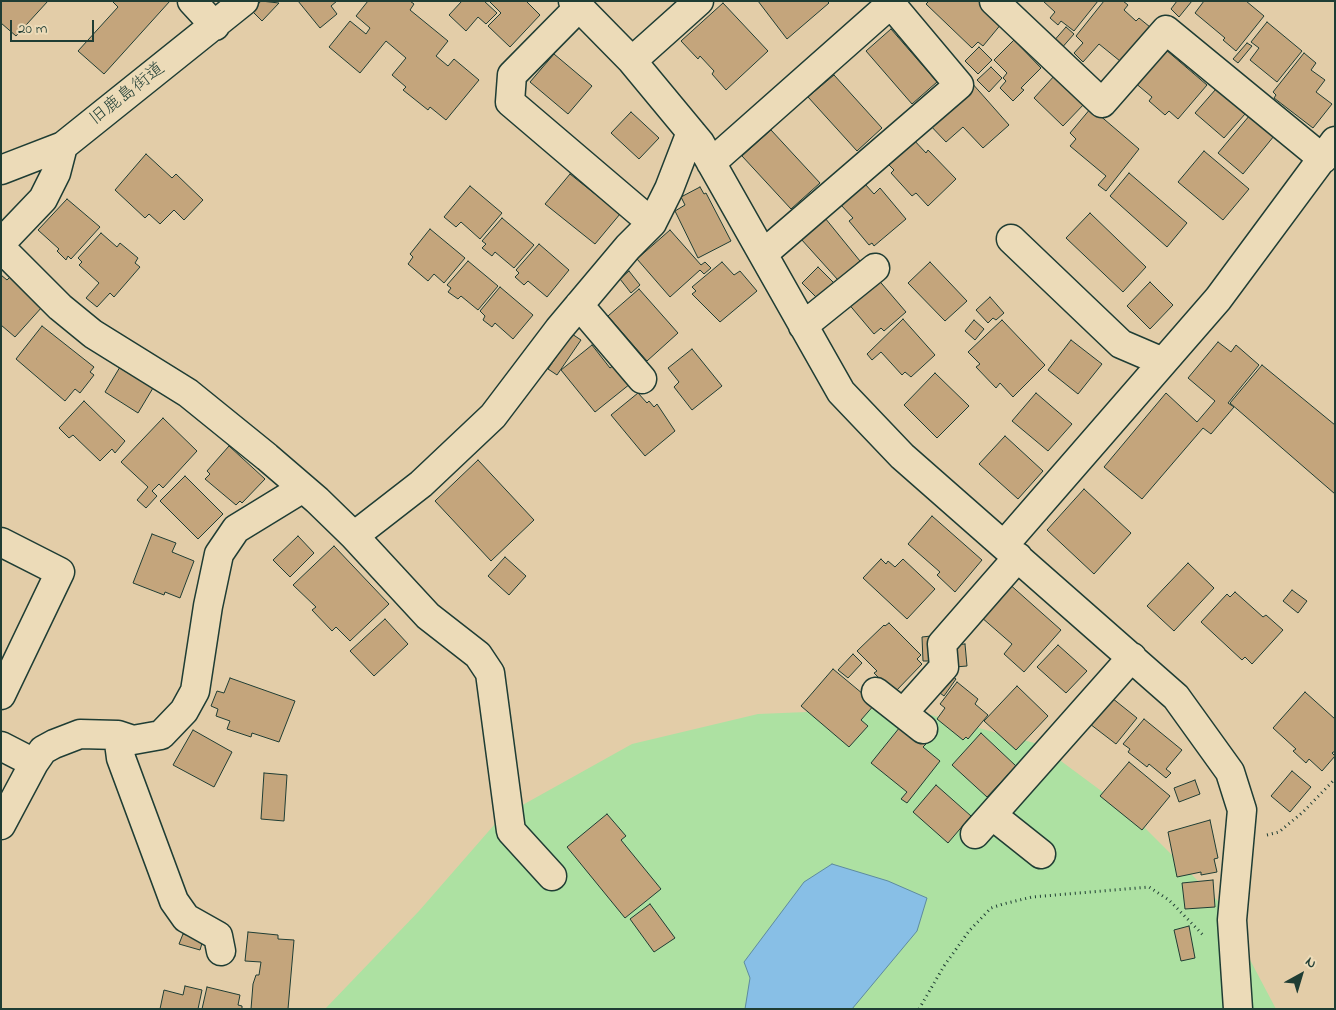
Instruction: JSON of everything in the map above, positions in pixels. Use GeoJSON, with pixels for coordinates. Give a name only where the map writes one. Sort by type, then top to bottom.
{"type":"FeatureCollection","features":[{"type":"Feature","properties":{"kind":"street"},"geometry":{"type":"LineString","coordinates":[[192,1],[215,26]]}},
{"type":"Feature","properties":{"kind":"street","name":"旧鹿島街道"},"geometry":{"type":"LineString","coordinates":[[1,170],[63,146],[244,1]]}},
{"type":"Feature","properties":{"kind":"street"},"geometry":{"type":"LineString","coordinates":[[632,61],[699,1]]}},
{"type":"Feature","properties":{"kind":"street"},"geometry":{"type":"LineString","coordinates":[[711,163],[893,3],[959,85],[763,254]]}},
{"type":"Feature","properties":{"kind":"street"},"geometry":{"type":"LineString","coordinates":[[652,223],[510,102],[512,75],[576,4],[632,61],[691,132],[711,163],[841,392],[902,456],[1176,697],[1230,772],[1242,810],[1232,920],[1238,1009]]}},
{"type":"Feature","properties":{"kind":"street"},"geometry":{"type":"LineString","coordinates":[[876,692],[913,721],[944,667],[942,644],[1011,551],[1163,362],[1218,299],[1329,150],[1166,30],[1102,104],[1005,5]]}},
{"type":"Feature","properties":{"kind":"street"},"geometry":{"type":"LineString","coordinates":[[354,536],[421,484],[493,416],[531,362],[579,304],[652,223],[669,189],[691,132]]}},
{"type":"Feature","properties":{"kind":"street"},"geometry":{"type":"LineString","coordinates":[[1,243],[43,199],[56,173],[63,146]]}},
{"type":"Feature","properties":{"kind":"street"},"geometry":{"type":"LineString","coordinates":[[1011,239],[1121,344],[1163,362]]}},
{"type":"Feature","properties":{"kind":"street"},"geometry":{"type":"LineString","coordinates":[[1,248],[60,307],[93,334],[188,393],[303,488],[354,536],[428,616],[478,655],[490,673],[511,831],[552,876]]}},
{"type":"Feature","properties":{"kind":"street"},"geometry":{"type":"LineString","coordinates":[[803,326],[876,268]]}},
{"type":"Feature","properties":{"kind":"street"},"geometry":{"type":"LineString","coordinates":[[579,304],[642,379]]}},
{"type":"Feature","properties":{"kind":"street"},"geometry":{"type":"LineString","coordinates":[[1,825],[34,763],[43,750],[80,734],[118,735],[133,740],[161,735],[184,711],[195,691],[208,606],[219,554],[236,528],[303,488]]}},
{"type":"Feature","properties":{"kind":"street"},"geometry":{"type":"LineString","coordinates":[[1,542],[60,572],[1,694]]}},
{"type":"Feature","properties":{"kind":"street"},"geometry":{"type":"LineString","coordinates":[[1041,854],[984,824],[1132,657]]}},
{"type":"Feature","properties":{"kind":"street"},"geometry":{"type":"LineString","coordinates":[[118,735],[121,758],[174,900],[186,918],[218,936],[221,951]]}},
{"type":"Feature","properties":{"kind":"street"},"geometry":{"type":"LineString","coordinates":[[1,746],[34,763]]}},
{"type":"Feature","properties":{"kind":"path"},"geometry":{"type":"LineString","coordinates":[[1239,838],[1259,837],[1279,832],[1303,812],[1335,779]]}},
{"type":"Feature","properties":{"kind":"path"},"geometry":{"type":"LineString","coordinates":[[919,1009],[944,966],[982,915],[991,908],[1032,897],[1149,887],[1169,900],[1212,944],[1219,949],[1234,950]]}},
{"type":"Feature","properties":{"kind":"green space"},"geometry":{"type":"Polygon","coordinates":[[[905,708],[1038,744],[1127,810],[1220,903],[1276,1009],[325,1009],[419,911],[501,817],[632,744],[758,714],[905,708]]]}},
{"type":"Feature","properties":{"kind":"water"},"geometry":{"type":"Polygon","coordinates":[[[832,864],[888,881],[927,898],[917,931],[852,1009],[745,1009],[750,978],[744,962],[804,882],[832,864]]]}},
{"type":"Feature","properties":{"kind":"building"},"geometry":{"type":"Polygon","coordinates":[[[1,1],[48,1],[16,36],[1,23],[1,1]]]}},
{"type":"Feature","properties":{"kind":"building"},"geometry":{"type":"Polygon","coordinates":[[[112,1],[170,1],[104,74],[78,51],[118,7],[112,1]]]}},
{"type":"Feature","properties":{"kind":"building"},"geometry":{"type":"Polygon","coordinates":[[[261,1],[279,3],[262,21],[252,11],[261,1]]]}},
{"type":"Feature","properties":{"kind":"building"},"geometry":{"type":"Polygon","coordinates":[[[298,1],[337,1],[331,6],[337,14],[320,28],[298,1]]]}},
{"type":"Feature","properties":{"kind":"building"},"geometry":{"type":"Polygon","coordinates":[[[368,1],[410,1],[414,4],[410,10],[448,41],[436,56],[448,66],[454,59],[479,80],[446,120],[430,107],[428,110],[403,90],[406,87],[392,75],[406,58],[386,41],[360,73],[329,47],[350,21],[366,34],[370,28],[356,16],[368,1]]]}},
{"type":"Feature","properties":{"kind":"building"},"geometry":{"type":"Polygon","coordinates":[[[462,1],[484,1],[497,13],[486,24],[478,17],[466,31],[449,15],[462,1]]]}},
{"type":"Feature","properties":{"kind":"building"},"geometry":{"type":"Polygon","coordinates":[[[489,1],[526,1],[540,15],[510,47],[488,26],[501,13],[489,1]]]}},
{"type":"Feature","properties":{"kind":"building"},"geometry":{"type":"Polygon","coordinates":[[[758,1],[827,1],[829,3],[787,39],[758,1]]]}},
{"type":"Feature","properties":{"kind":"building"},"geometry":{"type":"Polygon","coordinates":[[[929,1],[979,1],[1002,23],[983,46],[978,42],[972,48],[926,4],[929,1]]]}},
{"type":"Feature","properties":{"kind":"building"},"geometry":{"type":"Polygon","coordinates":[[[1043,1],[1098,1],[1074,31],[1061,21],[1058,25],[1050,18],[1055,12],[1043,1]]]}},
{"type":"Feature","properties":{"kind":"building"},"geometry":{"type":"Polygon","coordinates":[[[1104,1],[1123,1],[1128,5],[1124,10],[1136,21],[1139,18],[1150,27],[1120,61],[1099,44],[1083,62],[1074,53],[1083,43],[1076,36],[1104,1]]]}},
{"type":"Feature","properties":{"kind":"building"},"geometry":{"type":"Polygon","coordinates":[[[1177,1],[1192,1],[1179,17],[1171,9],[1177,1]]]}},
{"type":"Feature","properties":{"kind":"building"},"geometry":{"type":"Polygon","coordinates":[[[1204,1],[1246,1],[1264,16],[1236,51],[1223,40],[1225,38],[1195,13],[1204,1]]]}},
{"type":"Feature","properties":{"kind":"building"},"geometry":{"type":"Polygon","coordinates":[[[723,3],[768,51],[726,90],[712,74],[714,71],[700,56],[698,59],[681,41],[723,3]]]}},
{"type":"Feature","properties":{"kind":"building"},"geometry":{"type":"Polygon","coordinates":[[[1267,22],[1302,51],[1277,82],[1250,60],[1259,48],[1251,42],[1267,22]]]}},
{"type":"Feature","properties":{"kind":"building"},"geometry":{"type":"Polygon","coordinates":[[[1066,27],[1074,34],[1060,50],[1052,43],[1066,27]]]}},
{"type":"Feature","properties":{"kind":"building"},"geometry":{"type":"Polygon","coordinates":[[[891,29],[937,82],[912,104],[866,51],[891,29]]]}},
{"type":"Feature","properties":{"kind":"building"},"geometry":{"type":"Polygon","coordinates":[[[1014,40],[1041,68],[1021,88],[1024,90],[1013,101],[1000,88],[1006,81],[1003,78],[1007,73],[994,60],[1014,40]]]}},
{"type":"Feature","properties":{"kind":"building"},"geometry":{"type":"Polygon","coordinates":[[[1247,43],[1252,46],[1238,63],[1233,59],[1247,43]]]}},
{"type":"Feature","properties":{"kind":"building"},"geometry":{"type":"Polygon","coordinates":[[[979,47],[992,60],[978,74],[965,61],[979,47]]]}},
{"type":"Feature","properties":{"kind":"building"},"geometry":{"type":"Polygon","coordinates":[[[1166,50],[1207,85],[1178,119],[1169,111],[1165,115],[1149,101],[1152,97],[1134,82],[1166,50]]]}},
{"type":"Feature","properties":{"kind":"building"},"geometry":{"type":"Polygon","coordinates":[[[1304,53],[1316,63],[1311,70],[1325,80],[1316,92],[1332,104],[1313,128],[1274,98],[1276,95],[1273,92],[1304,53]]]}},
{"type":"Feature","properties":{"kind":"building"},"geometry":{"type":"Polygon","coordinates":[[[554,54],[592,86],[568,114],[530,82],[554,54]]]}},
{"type":"Feature","properties":{"kind":"building"},"geometry":{"type":"Polygon","coordinates":[[[991,67],[1002,78],[989,92],[977,80],[991,67]]]}},
{"type":"Feature","properties":{"kind":"building"},"geometry":{"type":"Polygon","coordinates":[[[1056,74],[1086,102],[1063,126],[1034,98],[1056,74]]]}},
{"type":"Feature","properties":{"kind":"building"},"geometry":{"type":"Polygon","coordinates":[[[834,75],[882,128],[857,151],[808,97],[834,75]]]}},
{"type":"Feature","properties":{"kind":"building"},"geometry":{"type":"Polygon","coordinates":[[[971,82],[1009,125],[983,148],[963,127],[946,142],[928,123],[971,82]]]}},
{"type":"Feature","properties":{"kind":"building"},"geometry":{"type":"Polygon","coordinates":[[[1216,89],[1245,114],[1224,138],[1195,113],[1216,89]]]}},
{"type":"Feature","properties":{"kind":"building"},"geometry":{"type":"Polygon","coordinates":[[[1091,108],[1139,149],[1106,191],[1098,185],[1106,176],[1070,146],[1076,139],[1070,133],[1091,108]]]}},
{"type":"Feature","properties":{"kind":"building"},"geometry":{"type":"Polygon","coordinates":[[[631,112],[659,138],[639,159],[611,133],[631,112]]]}},
{"type":"Feature","properties":{"kind":"building"},"geometry":{"type":"Polygon","coordinates":[[[1250,115],[1274,136],[1243,174],[1218,153],[1250,115]]]}},
{"type":"Feature","properties":{"kind":"building"},"geometry":{"type":"Polygon","coordinates":[[[771,130],[820,183],[791,209],[742,156],[771,130]]]}},
{"type":"Feature","properties":{"kind":"building"},"geometry":{"type":"Polygon","coordinates":[[[913,139],[926,153],[928,150],[956,179],[928,206],[916,193],[912,196],[891,173],[894,170],[887,163],[913,139]]]}},
{"type":"Feature","properties":{"kind":"building"},"geometry":{"type":"Polygon","coordinates":[[[1204,151],[1249,189],[1223,220],[1178,182],[1204,151]]]}},
{"type":"Feature","properties":{"kind":"building"},"geometry":{"type":"Polygon","coordinates":[[[146,154],[172,178],[176,174],[203,200],[184,220],[174,210],[160,224],[149,214],[145,218],[115,190],[146,154]]]}},
{"type":"Feature","properties":{"kind":"building"},"geometry":{"type":"Polygon","coordinates":[[[1129,173],[1187,223],[1167,247],[1110,196],[1129,173]]]}},
{"type":"Feature","properties":{"kind":"building"},"geometry":{"type":"Polygon","coordinates":[[[570,174],[620,214],[595,244],[545,204],[570,174]]]}},
{"type":"Feature","properties":{"kind":"building"},"geometry":{"type":"Polygon","coordinates":[[[865,184],[874,194],[880,188],[906,219],[874,246],[872,243],[869,245],[849,221],[853,218],[841,205],[865,184]]]}},
{"type":"Feature","properties":{"kind":"building"},"geometry":{"type":"Polygon","coordinates":[[[470,186],[502,213],[480,239],[461,222],[456,227],[444,217],[470,186]]]}},
{"type":"Feature","properties":{"kind":"building"},"geometry":{"type":"Polygon","coordinates":[[[700,187],[704,194],[706,193],[731,241],[698,258],[675,211],[685,205],[681,197],[700,187]]]}},
{"type":"Feature","properties":{"kind":"building"},"geometry":{"type":"Polygon","coordinates":[[[67,199],[100,227],[71,259],[68,256],[66,260],[57,251],[59,249],[38,230],[67,199]]]}},
{"type":"Feature","properties":{"kind":"building"},"geometry":{"type":"Polygon","coordinates":[[[1090,213],[1146,267],[1123,292],[1066,238],[1090,213]]]}},
{"type":"Feature","properties":{"kind":"building"},"geometry":{"type":"Polygon","coordinates":[[[502,218],[534,245],[514,268],[495,252],[492,256],[482,248],[486,244],[482,241],[502,218]]]}},
{"type":"Feature","properties":{"kind":"building"},"geometry":{"type":"Polygon","coordinates":[[[825,218],[860,261],[838,280],[801,239],[825,218]]]}},
{"type":"Feature","properties":{"kind":"building"},"geometry":{"type":"Polygon","coordinates":[[[430,229],[465,258],[444,283],[434,274],[428,281],[408,264],[413,257],[410,254],[430,229]]]}},
{"type":"Feature","properties":{"kind":"building"},"geometry":{"type":"Polygon","coordinates":[[[670,230],[701,265],[705,262],[711,268],[704,274],[700,270],[670,297],[637,259],[670,230]]]}},
{"type":"Feature","properties":{"kind":"building"},"geometry":{"type":"Polygon","coordinates":[[[101,233],[117,247],[120,243],[138,258],[135,263],[140,267],[114,297],[110,293],[97,307],[86,298],[99,283],[79,265],[82,262],[78,258],[101,233]]]}},
{"type":"Feature","properties":{"kind":"building"},"geometry":{"type":"Polygon","coordinates":[[[539,244],[569,270],[547,297],[528,281],[524,285],[515,277],[519,273],[516,270],[539,244]]]}},
{"type":"Feature","properties":{"kind":"building"},"geometry":{"type":"Polygon","coordinates":[[[468,261],[498,286],[478,310],[461,296],[458,299],[448,292],[451,288],[447,285],[468,261]]]}},
{"type":"Feature","properties":{"kind":"building"},"geometry":{"type":"Polygon","coordinates":[[[722,262],[734,275],[740,271],[757,291],[720,322],[692,294],[696,291],[692,287],[722,262]]]}},
{"type":"Feature","properties":{"kind":"building"},"geometry":{"type":"Polygon","coordinates":[[[930,262],[967,301],[945,321],[908,283],[930,262]]]}},
{"type":"Feature","properties":{"kind":"building"},"geometry":{"type":"Polygon","coordinates":[[[818,267],[835,284],[819,300],[802,283],[818,267]]]}},
{"type":"Feature","properties":{"kind":"building"},"geometry":{"type":"Polygon","coordinates":[[[629,271],[640,285],[631,293],[620,279],[629,271]]]}},
{"type":"Feature","properties":{"kind":"building"},"geometry":{"type":"Polygon","coordinates":[[[1,275],[7,280],[10,277],[42,307],[15,337],[1,325],[1,275]]]}},
{"type":"Feature","properties":{"kind":"building"},"geometry":{"type":"Polygon","coordinates":[[[876,277],[906,312],[884,331],[881,328],[874,334],[847,302],[876,277]]]}},
{"type":"Feature","properties":{"kind":"building"},"geometry":{"type":"Polygon","coordinates":[[[1150,282],[1173,305],[1150,329],[1127,306],[1150,282]]]}},
{"type":"Feature","properties":{"kind":"building"},"geometry":{"type":"Polygon","coordinates":[[[500,287],[533,315],[513,339],[495,323],[492,327],[483,320],[485,316],[480,311],[500,287]]]}},
{"type":"Feature","properties":{"kind":"building"},"geometry":{"type":"Polygon","coordinates":[[[639,289],[678,333],[647,361],[608,316],[639,289]]]}},
{"type":"Feature","properties":{"kind":"building"},"geometry":{"type":"Polygon","coordinates":[[[990,297],[1004,313],[996,320],[993,318],[988,323],[976,310],[990,297]]]}},
{"type":"Feature","properties":{"kind":"building"},"geometry":{"type":"Polygon","coordinates":[[[903,319],[935,355],[911,377],[905,372],[902,375],[881,352],[872,360],[867,354],[903,319]]]}},
{"type":"Feature","properties":{"kind":"building"},"geometry":{"type":"Polygon","coordinates":[[[974,320],[984,329],[975,340],[965,331],[974,320]]]}},
{"type":"Feature","properties":{"kind":"building"},"geometry":{"type":"Polygon","coordinates":[[[1002,320],[1045,365],[1013,397],[1000,383],[996,388],[976,367],[980,364],[968,352],[1002,320]]]}},
{"type":"Feature","properties":{"kind":"building"},"geometry":{"type":"Polygon","coordinates":[[[42,326],[94,367],[90,372],[94,375],[80,393],[75,389],[65,401],[16,359],[42,326]]]}},
{"type":"Feature","properties":{"kind":"building"},"geometry":{"type":"Polygon","coordinates":[[[572,334],[581,340],[557,375],[548,369],[572,334]]]}},
{"type":"Feature","properties":{"kind":"building"},"geometry":{"type":"Polygon","coordinates":[[[1071,340],[1102,364],[1078,394],[1048,370],[1071,340]]]}},
{"type":"Feature","properties":{"kind":"building"},"geometry":{"type":"Polygon","coordinates":[[[1218,342],[1231,352],[1236,345],[1259,365],[1228,403],[1234,407],[1211,434],[1203,428],[1142,499],[1104,467],[1166,393],[1197,422],[1215,401],[1188,378],[1218,342]]]}},
{"type":"Feature","properties":{"kind":"building"},"geometry":{"type":"Polygon","coordinates":[[[592,345],[610,368],[614,365],[630,384],[595,412],[561,370],[592,345]]]}},
{"type":"Feature","properties":{"kind":"building"},"geometry":{"type":"Polygon","coordinates":[[[692,349],[722,386],[692,410],[674,387],[679,382],[668,368],[692,349]]]}},
{"type":"Feature","properties":{"kind":"building"},"geometry":{"type":"Polygon","coordinates":[[[1262,365],[1335,425],[1335,494],[1230,403],[1262,365]]]}},
{"type":"Feature","properties":{"kind":"building"},"geometry":{"type":"Polygon","coordinates":[[[120,367],[153,388],[138,413],[105,392],[120,367]]]}},
{"type":"Feature","properties":{"kind":"building"},"geometry":{"type":"Polygon","coordinates":[[[935,373],[969,406],[937,438],[904,405],[935,373]]]}},
{"type":"Feature","properties":{"kind":"building"},"geometry":{"type":"Polygon","coordinates":[[[638,393],[647,403],[649,401],[654,407],[657,404],[675,431],[645,456],[611,415],[638,393]]]}},
{"type":"Feature","properties":{"kind":"building"},"geometry":{"type":"Polygon","coordinates":[[[1036,393],[1072,424],[1048,451],[1012,421],[1036,393]]]}},
{"type":"Feature","properties":{"kind":"building"},"geometry":{"type":"Polygon","coordinates":[[[84,401],[125,441],[115,453],[112,449],[100,461],[73,435],[69,438],[59,428],[84,401]]]}},
{"type":"Feature","properties":{"kind":"building"},"geometry":{"type":"Polygon","coordinates":[[[163,418],[197,451],[163,488],[159,484],[152,491],[157,496],[146,508],[137,500],[148,487],[121,462],[163,418]]]}},
{"type":"Feature","properties":{"kind":"building"},"geometry":{"type":"Polygon","coordinates":[[[1005,436],[1043,471],[1018,499],[979,464],[1005,436]]]}},
{"type":"Feature","properties":{"kind":"building"},"geometry":{"type":"Polygon","coordinates":[[[229,446],[265,479],[242,503],[240,501],[236,505],[205,479],[210,474],[207,471],[229,446]]]}},
{"type":"Feature","properties":{"kind":"building"},"geometry":{"type":"Polygon","coordinates":[[[478,460],[534,520],[491,561],[435,501],[478,460]]]}},
{"type":"Feature","properties":{"kind":"building"},"geometry":{"type":"Polygon","coordinates":[[[185,476],[223,514],[198,539],[160,501],[185,476]]]}},
{"type":"Feature","properties":{"kind":"building"},"geometry":{"type":"Polygon","coordinates":[[[1084,489],[1131,533],[1094,574],[1047,530],[1084,489]]]}},
{"type":"Feature","properties":{"kind":"building"},"geometry":{"type":"Polygon","coordinates":[[[932,516],[982,560],[955,592],[937,575],[940,572],[908,544],[932,516]]]}},
{"type":"Feature","properties":{"kind":"building"},"geometry":{"type":"Polygon","coordinates":[[[152,534],[176,543],[172,552],[194,561],[180,598],[165,592],[164,595],[133,583],[152,534]]]}},
{"type":"Feature","properties":{"kind":"building"},"geometry":{"type":"Polygon","coordinates":[[[298,536],[314,553],[290,577],[273,560],[298,536]]]}},
{"type":"Feature","properties":{"kind":"building"},"geometry":{"type":"Polygon","coordinates":[[[334,546],[389,604],[350,641],[336,627],[332,631],[312,610],[316,607],[293,585],[334,546]]]}},
{"type":"Feature","properties":{"kind":"building"},"geometry":{"type":"Polygon","coordinates":[[[505,557],[526,576],[509,595],[488,576],[505,557]]]}},
{"type":"Feature","properties":{"kind":"building"},"geometry":{"type":"Polygon","coordinates":[[[881,559],[886,564],[888,561],[895,567],[903,559],[935,589],[907,619],[863,578],[881,559]]]}},
{"type":"Feature","properties":{"kind":"building"},"geometry":{"type":"Polygon","coordinates":[[[1188,563],[1214,588],[1174,631],[1147,606],[1188,563]]]}},
{"type":"Feature","properties":{"kind":"building"},"geometry":{"type":"Polygon","coordinates":[[[1007,582],[1061,630],[1024,672],[1004,654],[1012,644],[981,617],[1007,582]]]}},
{"type":"Feature","properties":{"kind":"building"},"geometry":{"type":"Polygon","coordinates":[[[1292,590],[1307,601],[1298,613],[1283,601],[1292,590]]]}},
{"type":"Feature","properties":{"kind":"building"},"geometry":{"type":"Polygon","coordinates":[[[1235,592],[1263,617],[1266,615],[1283,630],[1252,664],[1245,657],[1242,660],[1201,622],[1227,594],[1230,597],[1235,592]]]}},
{"type":"Feature","properties":{"kind":"building"},"geometry":{"type":"Polygon","coordinates":[[[385,619],[408,644],[374,676],[350,651],[385,619]]]}},
{"type":"Feature","properties":{"kind":"building"},"geometry":{"type":"Polygon","coordinates":[[[889,623],[921,655],[917,659],[922,664],[894,693],[874,673],[877,671],[857,651],[884,625],[889,623]]]}},
{"type":"Feature","properties":{"kind":"building"},"geometry":{"type":"Polygon","coordinates":[[[931,636],[932,661],[923,661],[922,637],[931,636]]]}},
{"type":"Feature","properties":{"kind":"building"},"geometry":{"type":"Polygon","coordinates":[[[965,644],[967,666],[955,667],[953,645],[965,644]]]}},
{"type":"Feature","properties":{"kind":"building"},"geometry":{"type":"Polygon","coordinates":[[[1058,645],[1087,671],[1066,693],[1037,667],[1058,645]]]}},
{"type":"Feature","properties":{"kind":"building"},"geometry":{"type":"Polygon","coordinates":[[[853,654],[862,663],[848,678],[838,670],[853,654]]]}},
{"type":"Feature","properties":{"kind":"building"},"geometry":{"type":"Polygon","coordinates":[[[833,669],[875,704],[861,720],[868,726],[849,747],[801,706],[833,669]]]}},
{"type":"Feature","properties":{"kind":"building"},"geometry":{"type":"Polygon","coordinates":[[[949,674],[956,679],[944,696],[936,690],[949,674]]]}},
{"type":"Feature","properties":{"kind":"building"},"geometry":{"type":"Polygon","coordinates":[[[230,678],[295,701],[279,742],[252,733],[251,737],[227,729],[230,721],[216,716],[218,709],[211,706],[217,691],[224,693],[230,678]]]}},
{"type":"Feature","properties":{"kind":"building"},"geometry":{"type":"Polygon","coordinates":[[[957,682],[978,699],[975,704],[988,715],[968,739],[966,737],[963,740],[937,719],[945,708],[940,704],[957,682]]]}},
{"type":"Feature","properties":{"kind":"building"},"geometry":{"type":"Polygon","coordinates":[[[1017,686],[1048,716],[1016,750],[984,721],[1017,686]]]}},
{"type":"Feature","properties":{"kind":"building"},"geometry":{"type":"Polygon","coordinates":[[[1305,692],[1335,719],[1335,751],[1332,753],[1335,756],[1322,771],[1309,759],[1306,763],[1293,751],[1296,749],[1273,728],[1305,692]]]}},
{"type":"Feature","properties":{"kind":"building"},"geometry":{"type":"Polygon","coordinates":[[[1112,698],[1137,718],[1116,744],[1090,724],[1112,698]]]}},
{"type":"Feature","properties":{"kind":"building"},"geometry":{"type":"Polygon","coordinates":[[[1144,719],[1182,750],[1166,769],[1171,773],[1166,778],[1149,764],[1147,767],[1128,752],[1130,749],[1123,744],[1144,719]]]}},
{"type":"Feature","properties":{"kind":"building"},"geometry":{"type":"Polygon","coordinates":[[[900,727],[907,729],[926,744],[923,747],[940,761],[907,803],[901,799],[907,792],[871,763],[900,727]]]}},
{"type":"Feature","properties":{"kind":"building"},"geometry":{"type":"Polygon","coordinates":[[[193,730],[232,752],[214,787],[173,765],[193,730]]]}},
{"type":"Feature","properties":{"kind":"building"},"geometry":{"type":"Polygon","coordinates":[[[981,733],[1016,766],[987,797],[952,765],[981,733]]]}},
{"type":"Feature","properties":{"kind":"building"},"geometry":{"type":"Polygon","coordinates":[[[1129,762],[1170,796],[1142,830],[1100,796],[1129,762]]]}},
{"type":"Feature","properties":{"kind":"building"},"geometry":{"type":"Polygon","coordinates":[[[1292,771],[1311,787],[1290,812],[1271,796],[1292,771]]]}},
{"type":"Feature","properties":{"kind":"building"},"geometry":{"type":"Polygon","coordinates":[[[264,773],[287,775],[284,821],[261,819],[264,773]]]}},
{"type":"Feature","properties":{"kind":"building"},"geometry":{"type":"Polygon","coordinates":[[[1195,780],[1200,794],[1179,802],[1174,788],[1195,780]]]}},
{"type":"Feature","properties":{"kind":"building"},"geometry":{"type":"Polygon","coordinates":[[[936,785],[971,816],[948,843],[913,812],[936,785]]]}},
{"type":"Feature","properties":{"kind":"building"},"geometry":{"type":"Polygon","coordinates":[[[607,814],[626,836],[621,840],[661,889],[625,918],[567,847],[607,814]]]}},
{"type":"Feature","properties":{"kind":"building"},"geometry":{"type":"Polygon","coordinates":[[[1210,820],[1218,858],[1214,859],[1217,872],[1201,875],[1201,872],[1177,877],[1168,832],[1210,820]]]}},
{"type":"Feature","properties":{"kind":"building"},"geometry":{"type":"Polygon","coordinates":[[[1213,880],[1215,907],[1185,909],[1182,883],[1213,880]]]}},
{"type":"Feature","properties":{"kind":"building"},"geometry":{"type":"Polygon","coordinates":[[[650,904],[675,938],[654,952],[630,919],[650,904]]]}},
{"type":"Feature","properties":{"kind":"building"},"geometry":{"type":"Polygon","coordinates":[[[1189,926],[1195,958],[1181,961],[1174,930],[1189,926]]]}},
{"type":"Feature","properties":{"kind":"building"},"geometry":{"type":"Polygon","coordinates":[[[248,932],[278,935],[278,939],[294,940],[288,1009],[251,1009],[253,984],[256,975],[259,975],[261,962],[245,961],[248,932]]]}},
{"type":"Feature","properties":{"kind":"building"},"geometry":{"type":"Polygon","coordinates":[[[183,934],[203,940],[200,950],[179,944],[183,934]]]}},
{"type":"Feature","properties":{"kind":"building"},"geometry":{"type":"Polygon","coordinates":[[[185,986],[202,990],[198,1009],[160,1009],[164,990],[183,995],[185,986]]]}},
{"type":"Feature","properties":{"kind":"building"},"geometry":{"type":"Polygon","coordinates":[[[207,987],[240,995],[238,1005],[242,1006],[242,1009],[202,1009],[207,987]]]}}]}
